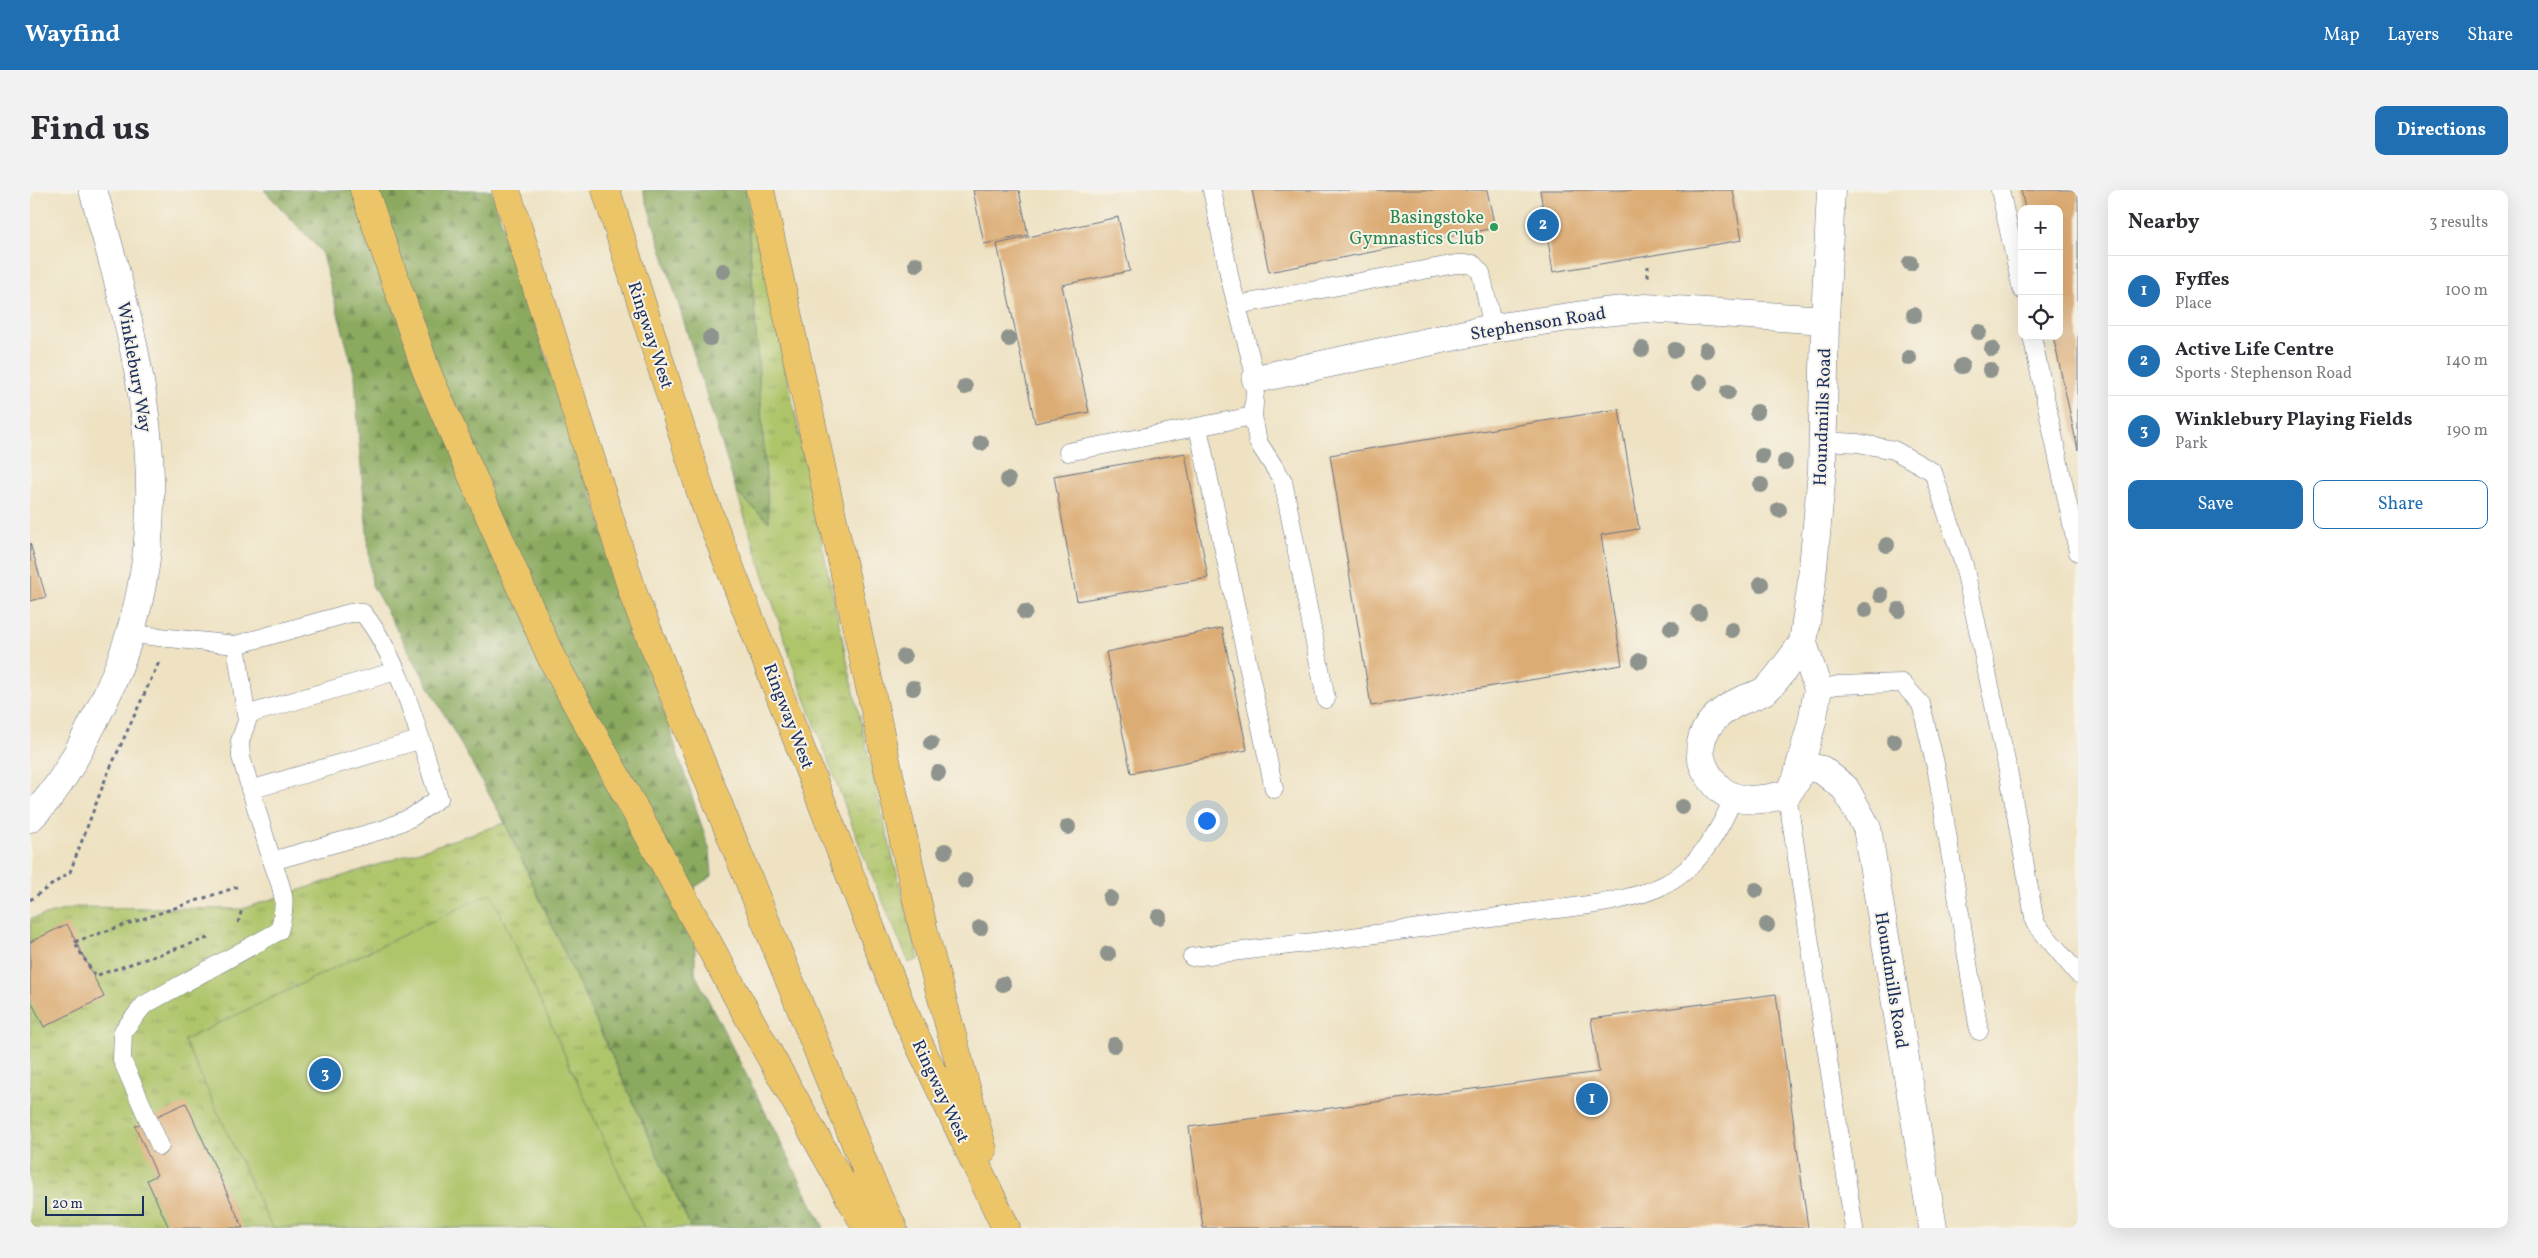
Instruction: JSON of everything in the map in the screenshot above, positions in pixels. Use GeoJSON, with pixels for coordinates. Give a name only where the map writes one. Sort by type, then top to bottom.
{"type":"FeatureCollection","features":[{"type":"Feature","properties":{"kind":"main road"},"geometry":{"type":"LineString","coordinates":[[364,190],[426,370],[551,658],[764,1048],[867,1228]]}},
{"type":"Feature","properties":{"kind":"main road"},"geometry":{"type":"LineString","coordinates":[[506,190],[635,599],[867,1170],[893,1228]]}},
{"type":"Feature","properties":{"kind":"main road","name":"Ringway West"},"geometry":{"type":"LineString","coordinates":[[606,190],[702,496],[902,1008],[1003,1223]]}},
{"type":"Feature","properties":{"kind":"main road"},"geometry":{"type":"LineString","coordinates":[[760,190],[924,932],[1003,1223]]}},
{"type":"Feature","properties":{"kind":"street","name":"Winklebury Way"},"geometry":{"type":"LineString","coordinates":[[30,818],[67,773],[104,702],[131,634],[146,573],[152,496],[146,412],[120,285],[93,190]]}},
{"type":"Feature","properties":{"kind":"street","name":"Houndmills Road"},"geometry":{"type":"LineString","coordinates":[[1787,794],[1796,780],[1812,722],[1818,689],[1803,643],[1811,588],[1822,441],[1831,190]]}},
{"type":"Feature","properties":{"kind":"street","name":"Stephenson Road"},"geometry":{"type":"LineString","coordinates":[[1256,379],[1493,328],[1646,308],[1825,320]]}},
{"type":"Feature","properties":{"kind":"street"},"geometry":{"type":"LineString","coordinates":[[1787,794],[1764,800],[1733,798],[1720,791],[1704,771],[1701,746],[1703,733],[1713,718],[1737,702],[1765,690],[1803,643]]}},
{"type":"Feature","properties":{"kind":"street","name":"Houndmills Road"},"geometry":{"type":"LineString","coordinates":[[1800,765],[1822,770],[1845,788],[1867,828],[1933,1228]]}},
{"type":"Feature","properties":{"kind":"lane"},"geometry":{"type":"LineString","coordinates":[[1212,190],[1237,305],[1256,379],[1253,416],[1258,442],[1283,480],[1326,699]]}},
{"type":"Feature","properties":{"kind":"lane"},"geometry":{"type":"LineString","coordinates":[[2000,190],[2018,272]]}},
{"type":"Feature","properties":{"kind":"lane"},"geometry":{"type":"LineString","coordinates":[[1237,305],[1456,264],[1473,264],[1481,273],[1493,328]]}},
{"type":"Feature","properties":{"kind":"lane"},"geometry":{"type":"LineString","coordinates":[[2033,340],[2078,552]]}},
{"type":"Feature","properties":{"kind":"lane"},"geometry":{"type":"LineString","coordinates":[[1068,452],[1253,416]]}},
{"type":"Feature","properties":{"kind":"lane"},"geometry":{"type":"LineString","coordinates":[[1198,427],[1274,789]]}},
{"type":"Feature","properties":{"kind":"lane"},"geometry":{"type":"LineString","coordinates":[[1822,441],[1858,443],[1894,450],[1933,472],[1964,565],[2009,775],[2034,923],[2078,974]]}},
{"type":"Feature","properties":{"kind":"lane"},"geometry":{"type":"LineString","coordinates":[[131,634],[236,645],[350,613],[363,614],[376,629],[396,671],[438,798],[412,817],[385,829],[272,861]]}},
{"type":"Feature","properties":{"kind":"lane"},"geometry":{"type":"LineString","coordinates":[[160,1146],[122,1060],[123,1031],[144,1005],[279,931],[284,912],[285,898],[241,757],[240,742],[247,721],[236,645]]}},
{"type":"Feature","properties":{"kind":"lane"},"geometry":{"type":"LineString","coordinates":[[246,715],[396,671]]}},
{"type":"Feature","properties":{"kind":"lane"},"geometry":{"type":"LineString","coordinates":[[1818,689],[1838,685],[1902,683],[1921,704],[1937,772],[1979,1031]]}},
{"type":"Feature","properties":{"kind":"lane"},"geometry":{"type":"LineString","coordinates":[[250,790],[419,740]]}},
{"type":"Feature","properties":{"kind":"lane"},"geometry":{"type":"LineString","coordinates":[[1787,794],[1854,1228]]}},
{"type":"Feature","properties":{"kind":"lane"},"geometry":{"type":"LineString","coordinates":[[1192,957],[1410,930],[1606,901],[1646,892],[1665,884],[1697,858],[1715,834],[1733,798]]}},
{"type":"Feature","properties":{"kind":"path"},"geometry":{"type":"LineString","coordinates":[[30,900],[70,872],[107,775],[170,638]]}},
{"type":"Feature","properties":{"kind":"path"},"geometry":{"type":"LineString","coordinates":[[210,937],[95,976],[74,942],[237,886]]}},
{"type":"Feature","properties":{"kind":"path"},"geometry":{"type":"LineString","coordinates":[[237,928],[242,909]]}},
{"type":"Feature","properties":{"kind":"green space"},"geometry":{"type":"Polygon","coordinates":[[[264,190],[491,190],[710,851],[712,876],[695,887],[695,974],[824,1228],[691,1228],[505,823],[372,585],[360,457],[355,376],[321,251],[264,190]]]}},
{"type":"Feature","properties":{"kind":"green space"},"geometry":{"type":"Polygon","coordinates":[[[643,190],[746,190],[769,522],[737,493],[643,190]]]}},
{"type":"Feature","properties":{"kind":"green space"},"geometry":{"type":"Polygon","coordinates":[[[746,190],[749,190],[871,768],[919,959],[909,963],[864,857],[796,674],[737,493],[769,521],[746,190]]]}},
{"type":"Feature","properties":{"kind":"green space"},"geometry":{"type":"Polygon","coordinates":[[[505,823],[691,1228],[30,1228],[30,919],[76,907],[242,909],[505,823]]]}},
{"type":"Feature","properties":{"kind":"green space"},"geometry":{"type":"Polygon","coordinates":[[[491,893],[644,1228],[272,1228],[184,1040],[491,893]]]}},
{"type":"Feature","properties":{"kind":"building"},"geometry":{"type":"Polygon","coordinates":[[[973,190],[1019,190],[1028,235],[984,244],[973,190]]]}},
{"type":"Feature","properties":{"kind":"building"},"geometry":{"type":"Polygon","coordinates":[[[1252,190],[1487,190],[1495,228],[1269,272],[1252,190]]]}},
{"type":"Feature","properties":{"kind":"building"},"geometry":{"type":"Polygon","coordinates":[[[1540,190],[1733,190],[1742,240],[1553,272],[1540,190]]]}},
{"type":"Feature","properties":{"kind":"building"},"geometry":{"type":"Polygon","coordinates":[[[2021,190],[2078,190],[2078,450],[2054,340],[2063,340],[2063,205],[2024,205],[2021,190]]]}},
{"type":"Feature","properties":{"kind":"building"},"geometry":{"type":"Polygon","coordinates":[[[1118,217],[1130,271],[1062,285],[1089,412],[1035,423],[997,244],[1118,217]]]}},
{"type":"Feature","properties":{"kind":"building"},"geometry":{"type":"Polygon","coordinates":[[[1619,409],[1639,529],[1601,535],[1622,665],[1371,706],[1330,455],[1619,409]]]}},
{"type":"Feature","properties":{"kind":"building"},"geometry":{"type":"Polygon","coordinates":[[[1185,453],[1208,578],[1077,601],[1054,476],[1185,453]]]}},
{"type":"Feature","properties":{"kind":"building"},"geometry":{"type":"Polygon","coordinates":[[[30,543],[46,597],[30,601],[30,543]]]}},
{"type":"Feature","properties":{"kind":"building"},"geometry":{"type":"Polygon","coordinates":[[[1222,628],[1247,750],[1131,773],[1106,652],[1222,628]]]}},
{"type":"Feature","properties":{"kind":"building"},"geometry":{"type":"Polygon","coordinates":[[[67,924],[104,997],[44,1027],[30,999],[30,942],[67,924]]]}},
{"type":"Feature","properties":{"kind":"building"},"geometry":{"type":"Polygon","coordinates":[[[1776,994],[1808,1228],[1203,1228],[1189,1127],[1599,1072],[1591,1019],[1776,994]]]}},
{"type":"Feature","properties":{"kind":"building"},"geometry":{"type":"Polygon","coordinates":[[[186,1103],[243,1228],[169,1228],[147,1180],[157,1175],[135,1126],[186,1103]]]}},
{"type":"Feature","properties":{"kind":"place","name":"Active Life Centre"},"geometry":{"type":"Point","coordinates":[1543,225]}},
{"type":"Feature","properties":{"kind":"place","name":"Basingstoke Gymnastics Club"},"geometry":{"type":"Point","coordinates":[1494,227]}},
{"type":"Feature","properties":{"kind":"place","name":"Winklebury Playing Fields"},"geometry":{"type":"Point","coordinates":[325,1074]}},
{"type":"Feature","properties":{"kind":"place","name":"Fyffes"},"geometry":{"type":"Point","coordinates":[1592,1099]}}]}
